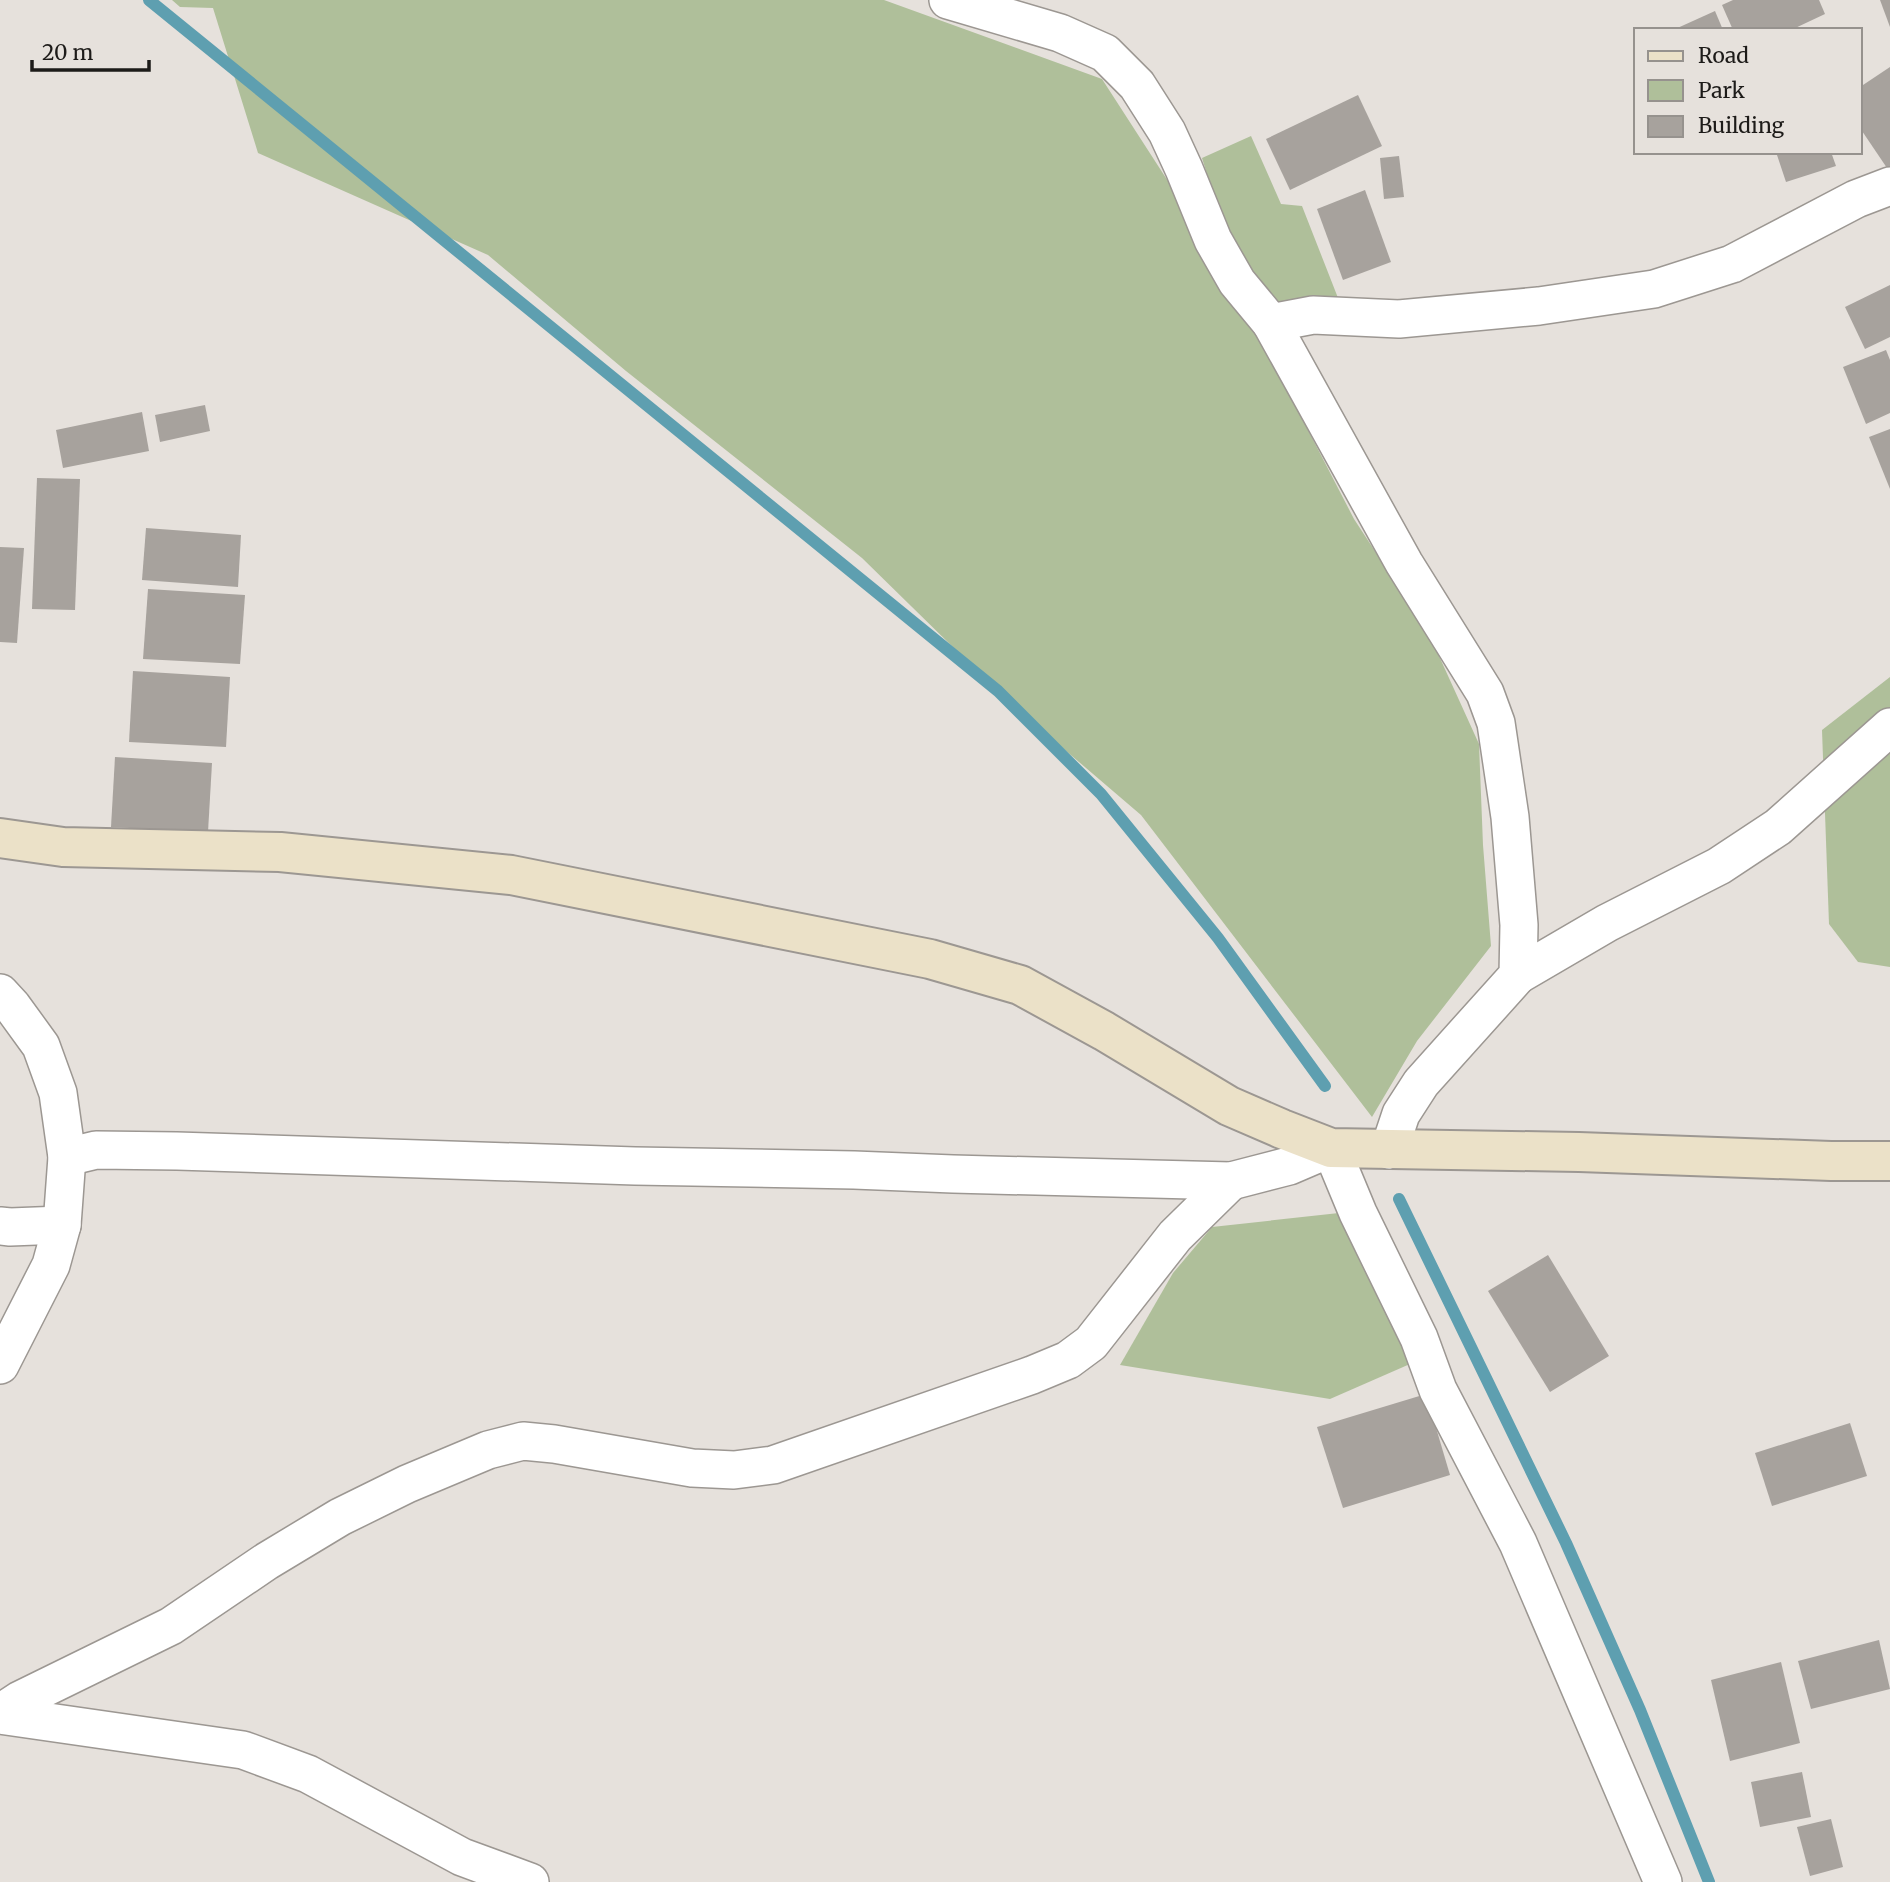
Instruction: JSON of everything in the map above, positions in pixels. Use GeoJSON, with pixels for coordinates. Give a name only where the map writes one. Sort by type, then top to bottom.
{"type":"FeatureCollection","features":[{"type":"Feature","properties":{"kind":"street"},"geometry":{"type":"LineString","coordinates":[[948,0],[1060,33],[1105,53],[1137,85],[1184,169],[1213,240],[1237,282],[1271,323],[1404,563],[1485,694],[1496,723],[1510,817],[1519,925],[1518,975]]}},
{"type":"Feature","properties":{"kind":"street"},"geometry":{"type":"LineString","coordinates":[[1271,323],[1313,315],[1412,318],[1539,306],[1654,289],[1732,264],[1856,199],[1890,186]]}},
{"type":"Feature","properties":{"kind":"street"},"geometry":{"type":"LineString","coordinates":[[1389,1150],[1401,1114],[1421,1083],[1518,975],[1607,923],[1719,866],[1778,827],[1890,727]]}},
{"type":"Feature","properties":{"kind":"street"},"geometry":{"type":"LineString","coordinates":[[0,838],[64,847],[280,852],[512,875],[930,959],[1020,985],[1104,1031],[1229,1106],[1331,1148],[1890,1161]]}},
{"type":"Feature","properties":{"kind":"street"},"geometry":{"type":"LineString","coordinates":[[0,993],[41,1046],[58,1093],[67,1157],[62,1225],[51,1265],[0,1365]]}},
{"type":"Feature","properties":{"kind":"street"},"geometry":{"type":"LineString","coordinates":[[67,1157],[96,1150],[177,1151],[635,1167],[1231,1181],[1289,1166],[1331,1148]]}},
{"type":"Feature","properties":{"kind":"street"},"geometry":{"type":"LineString","coordinates":[[1331,1148],[1358,1213],[1419,1338],[1438,1390],[1518,1544],[1663,1882]]}},
{"type":"Feature","properties":{"kind":"street"},"geometry":{"type":"LineString","coordinates":[[0,1714],[20,1700],[171,1626],[267,1561],[340,1517],[407,1484],[488,1450],[523,1441],[692,1468],[734,1470],[773,1465],[1068,1360],[1091,1343],[1175,1236],[1231,1181]]}},
{"type":"Feature","properties":{"kind":"street"},"geometry":{"type":"LineString","coordinates":[[0,1226],[62,1225]]}},
{"type":"Feature","properties":{"kind":"street"},"geometry":{"type":"LineString","coordinates":[[0,1714],[243,1750],[308,1774],[462,1857],[530,1882]]}},
{"type":"Feature","properties":{"kind":"green space"},"geometry":{"type":"Polygon","coordinates":[[[172,0],[884,0],[1102,79],[1175,192],[1262,341],[1354,519],[1429,634],[1479,744],[1491,946],[1417,1041],[1372,1117],[1141,815],[1010,703],[862,558],[626,371],[488,255],[258,153],[213,8],[180,7],[172,0]]]}},
{"type":"Feature","properties":{"kind":"green space"},"geometry":{"type":"Polygon","coordinates":[[[1251,136],[1281,204],[1302,206],[1340,303],[1276,308],[1225,232],[1202,158],[1251,136]]]}},
{"type":"Feature","properties":{"kind":"green space"},"geometry":{"type":"Polygon","coordinates":[[[1890,677],[1890,967],[1858,962],[1829,924],[1822,730],[1890,677]]]}},
{"type":"Feature","properties":{"kind":"green space"},"geometry":{"type":"Polygon","coordinates":[[[1339,1213],[1374,1279],[1410,1364],[1330,1399],[1120,1365],[1173,1273],[1212,1227],[1339,1213]]]}},
{"type":"Feature","properties":{"kind":"building"},"geometry":{"type":"Polygon","coordinates":[[[1733,0],[1819,0],[1825,14],[1795,28],[1732,28],[1722,5],[1733,0]]]}},
{"type":"Feature","properties":{"kind":"building"},"geometry":{"type":"Polygon","coordinates":[[[1880,0],[1890,0],[1890,27],[1880,0]]]}},
{"type":"Feature","properties":{"kind":"building"},"geometry":{"type":"Polygon","coordinates":[[[1715,11],[1722,28],[1677,28],[1715,11]]]}},
{"type":"Feature","properties":{"kind":"building"},"geometry":{"type":"Polygon","coordinates":[[[1890,67],[1890,166],[1887,168],[1862,131],[1862,86],[1890,67]]]}},
{"type":"Feature","properties":{"kind":"building"},"geometry":{"type":"Polygon","coordinates":[[[1358,95],[1382,146],[1290,190],[1266,139],[1358,95]]]}},
{"type":"Feature","properties":{"kind":"building"},"geometry":{"type":"Polygon","coordinates":[[[1777,154],[1832,154],[1836,166],[1786,182],[1777,154]]]}},
{"type":"Feature","properties":{"kind":"building"},"geometry":{"type":"Polygon","coordinates":[[[1399,156],[1404,197],[1384,199],[1380,158],[1399,156]]]}},
{"type":"Feature","properties":{"kind":"building"},"geometry":{"type":"Polygon","coordinates":[[[1365,190],[1391,262],[1343,280],[1317,209],[1365,190]]]}},
{"type":"Feature","properties":{"kind":"building"},"geometry":{"type":"Polygon","coordinates":[[[1890,285],[1890,337],[1865,349],[1845,307],[1890,285]]]}},
{"type":"Feature","properties":{"kind":"building"},"geometry":{"type":"Polygon","coordinates":[[[1886,350],[1890,360],[1890,413],[1866,424],[1843,367],[1886,350]]]}},
{"type":"Feature","properties":{"kind":"building"},"geometry":{"type":"Polygon","coordinates":[[[205,405],[210,431],[160,442],[155,415],[205,405]]]}},
{"type":"Feature","properties":{"kind":"building"},"geometry":{"type":"Polygon","coordinates":[[[142,412],[149,451],[63,468],[56,430],[142,412]]]}},
{"type":"Feature","properties":{"kind":"building"},"geometry":{"type":"Polygon","coordinates":[[[1890,429],[1890,489],[1869,437],[1890,429]]]}},
{"type":"Feature","properties":{"kind":"building"},"geometry":{"type":"Polygon","coordinates":[[[37,478],[80,479],[75,610],[32,609],[37,478]]]}},
{"type":"Feature","properties":{"kind":"building"},"geometry":{"type":"Polygon","coordinates":[[[146,528],[241,535],[238,587],[142,580],[146,528]]]}},
{"type":"Feature","properties":{"kind":"building"},"geometry":{"type":"Polygon","coordinates":[[[0,547],[24,548],[17,643],[0,642],[0,547]]]}},
{"type":"Feature","properties":{"kind":"building"},"geometry":{"type":"Polygon","coordinates":[[[148,589],[245,595],[240,664],[143,659],[148,589]]]}},
{"type":"Feature","properties":{"kind":"building"},"geometry":{"type":"Polygon","coordinates":[[[133,671],[230,677],[226,747],[129,742],[133,671]]]}},
{"type":"Feature","properties":{"kind":"building"},"geometry":{"type":"Polygon","coordinates":[[[115,757],[212,763],[208,832],[111,827],[115,757]]]}},
{"type":"Feature","properties":{"kind":"building"},"geometry":{"type":"Polygon","coordinates":[[[1548,1255],[1609,1356],[1550,1392],[1488,1291],[1548,1255]]]}},
{"type":"Feature","properties":{"kind":"building"},"geometry":{"type":"Polygon","coordinates":[[[1426,1394],[1450,1475],[1343,1508],[1317,1427],[1426,1394]]]}},
{"type":"Feature","properties":{"kind":"building"},"geometry":{"type":"Polygon","coordinates":[[[1850,1423],[1867,1476],[1772,1506],[1755,1453],[1850,1423]]]}},
{"type":"Feature","properties":{"kind":"building"},"geometry":{"type":"Polygon","coordinates":[[[1879,1640],[1890,1689],[1811,1709],[1798,1661],[1879,1640]]]}},
{"type":"Feature","properties":{"kind":"building"},"geometry":{"type":"Polygon","coordinates":[[[1781,1662],[1800,1743],[1730,1761],[1711,1680],[1781,1662]]]}},
{"type":"Feature","properties":{"kind":"building"},"geometry":{"type":"Polygon","coordinates":[[[1802,1772],[1811,1817],[1760,1827],[1751,1782],[1802,1772]]]}},
{"type":"Feature","properties":{"kind":"building"},"geometry":{"type":"Polygon","coordinates":[[[1831,1819],[1843,1867],[1810,1876],[1797,1827],[1831,1819]]]}},
{"type":"Feature","properties":{"kind":"waterway"},"geometry":{"type":"LineString","coordinates":[[149,0],[998,691],[1101,794],[1218,938],[1325,1086]]}},
{"type":"Feature","properties":{"kind":"waterway"},"geometry":{"type":"LineString","coordinates":[[1399,1199],[1566,1543],[1640,1710],[1709,1882]]}}]}
